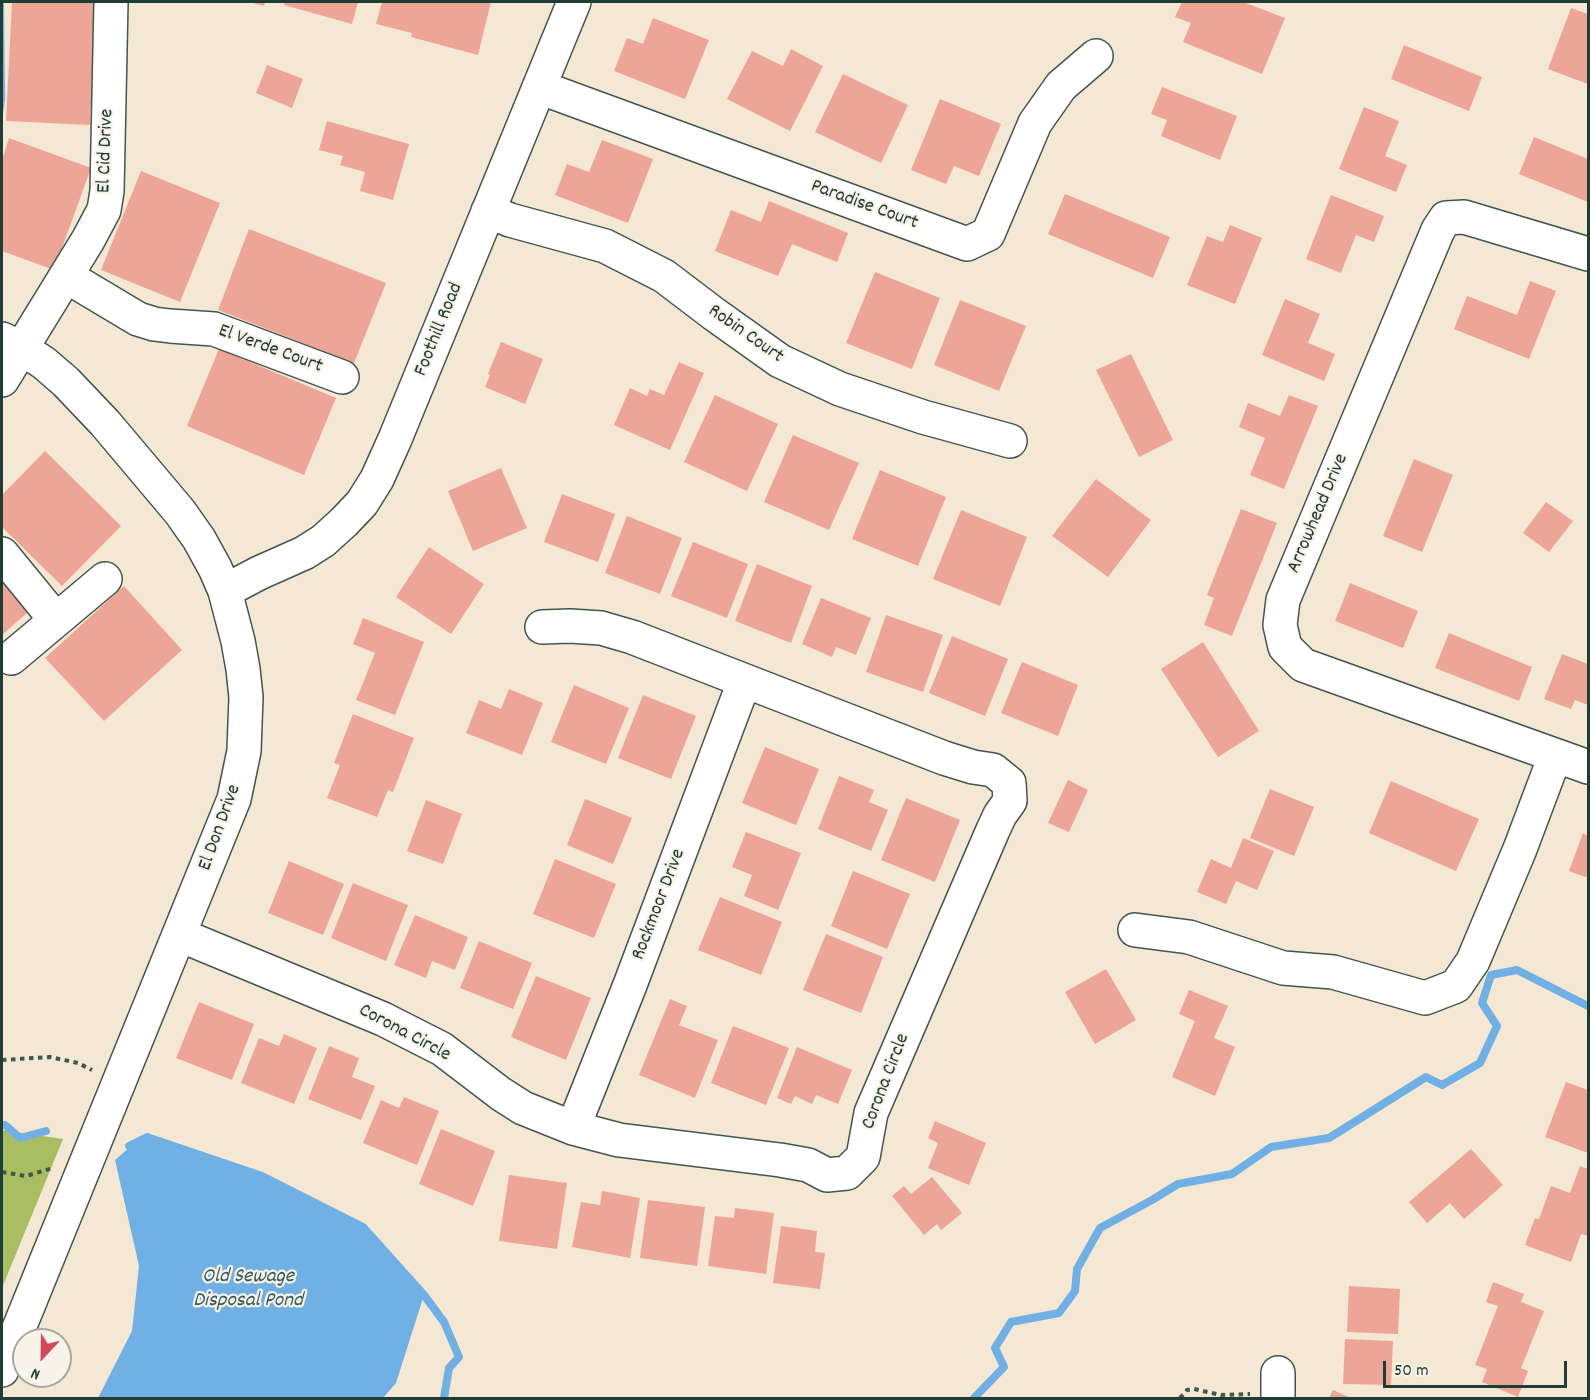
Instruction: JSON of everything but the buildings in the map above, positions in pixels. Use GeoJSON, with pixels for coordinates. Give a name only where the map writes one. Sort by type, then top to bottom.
{"type":"FeatureCollection","features":[{"type":"Feature","properties":{"kind":"street","name":"El Cid Drive"},"geometry":{"type":"LineString","coordinates":[[2,380],[11,344],[66,276],[104,210],[107,191],[111,2]]}},
{"type":"Feature","properties":{"kind":"street","name":"Foothill Road"},"geometry":{"type":"LineString","coordinates":[[225,591],[304,553],[323,541],[362,503],[395,439],[574,2]]}},
{"type":"Feature","properties":{"kind":"street","name":"Paradise Court"},"geometry":{"type":"LineString","coordinates":[[539,87],[967,244],[988,234],[1035,123],[1061,86],[1096,56]]}},
{"type":"Feature","properties":{"kind":"street","name":"Robin Court"},"geometry":{"type":"LineString","coordinates":[[488,212],[605,246],[664,276],[780,361],[840,389],[923,417],[1010,441]]}},
{"type":"Feature","properties":{"kind":"street","name":"Arrowhead Drive"},"geometry":{"type":"LineString","coordinates":[[1588,254],[1464,217],[1446,218],[1437,230],[1283,600],[1280,625],[1285,647],[1303,665],[1588,767]]}},
{"type":"Feature","properties":{"kind":"street","name":"El Verde Court"},"geometry":{"type":"LineString","coordinates":[[66,276],[138,319],[170,326],[214,328],[342,377]]}},
{"type":"Feature","properties":{"kind":"street","name":"El Don Drive"},"geometry":{"type":"LineString","coordinates":[[2,1370],[234,799],[244,751],[246,697],[238,640],[225,591],[199,539],[180,512],[135,458],[66,382],[44,363],[11,344]]}},
{"type":"Feature","properties":{"kind":"street"},"geometry":{"type":"LineString","coordinates":[[2,554],[56,620]]}},
{"type":"Feature","properties":{"kind":"street"},"geometry":{"type":"LineString","coordinates":[[11,658],[105,579]]}},
{"type":"Feature","properties":{"kind":"street","name":"Corona Circle"},"geometry":{"type":"LineString","coordinates":[[180,935],[383,1019],[442,1049],[523,1108],[573,1128],[619,1140],[808,1165],[827,1175],[847,1173],[863,1157],[871,1113],[993,830],[1010,801],[1009,783],[993,770],[973,767],[944,758],[632,637],[601,628],[542,627]]}},
{"type":"Feature","properties":{"kind":"street","name":"Rockmoor Drive"},"geometry":{"type":"LineString","coordinates":[[573,1128],[630,985],[744,682]]}},
{"type":"Feature","properties":{"kind":"street"},"geometry":{"type":"LineString","coordinates":[[1136,930],[1189,937],[1283,969],[1333,972],[1425,999],[1456,986],[1473,961],[1520,849],[1555,756]]}},
{"type":"Feature","properties":{"kind":"path"},"geometry":{"type":"LineString","coordinates":[[2,1060],[50,1057],[78,1063],[92,1070]]}},
{"type":"Feature","properties":{"kind":"path"},"geometry":{"type":"LineString","coordinates":[[2,1172],[27,1176],[54,1168]]}},
{"type":"Feature","properties":{"kind":"path"},"geometry":{"type":"LineString","coordinates":[[1180,1398],[1187,1390],[1194,1389],[1221,1395],[1278,1388]]}},
{"type":"Feature","properties":{"kind":"green space"},"geometry":{"type":"Polygon","coordinates":[[[2,1130],[63,1139],[2,1288],[2,1130]]]}},
{"type":"Feature","properties":{"kind":"water"},"geometry":{"type":"Polygon","coordinates":[[[2,2],[4,2],[5,100],[2,121],[2,2]]]}},
{"type":"Feature","properties":{"kind":"water","name":"Old Sewage Disposal Pond"},"geometry":{"type":"Polygon","coordinates":[[[143,1136],[262,1176],[363,1227],[424,1295],[396,1383],[383,1398],[98,1398],[132,1331],[139,1266],[115,1160],[143,1136]]]}},
{"type":"Feature","properties":{"kind":"waterway"},"geometry":{"type":"LineString","coordinates":[[974,1398],[1004,1367],[995,1348],[1011,1322],[1059,1313],[1075,1291],[1077,1269],[1100,1228],[1178,1184],[1232,1174],[1271,1147],[1329,1138],[1426,1077],[1442,1085],[1480,1063],[1497,1026],[1482,1003],[1491,975],[1517,970],[1588,1006]]}},
{"type":"Feature","properties":{"kind":"waterway"},"geometry":{"type":"LineString","coordinates":[[2,1125],[20,1138],[46,1131]]}},
{"type":"Feature","properties":{"kind":"waterway"},"geometry":{"type":"LineString","coordinates":[[129,1146],[147,1137],[262,1176],[363,1227],[424,1295],[444,1322],[459,1357],[449,1368],[444,1398]]}}]}
